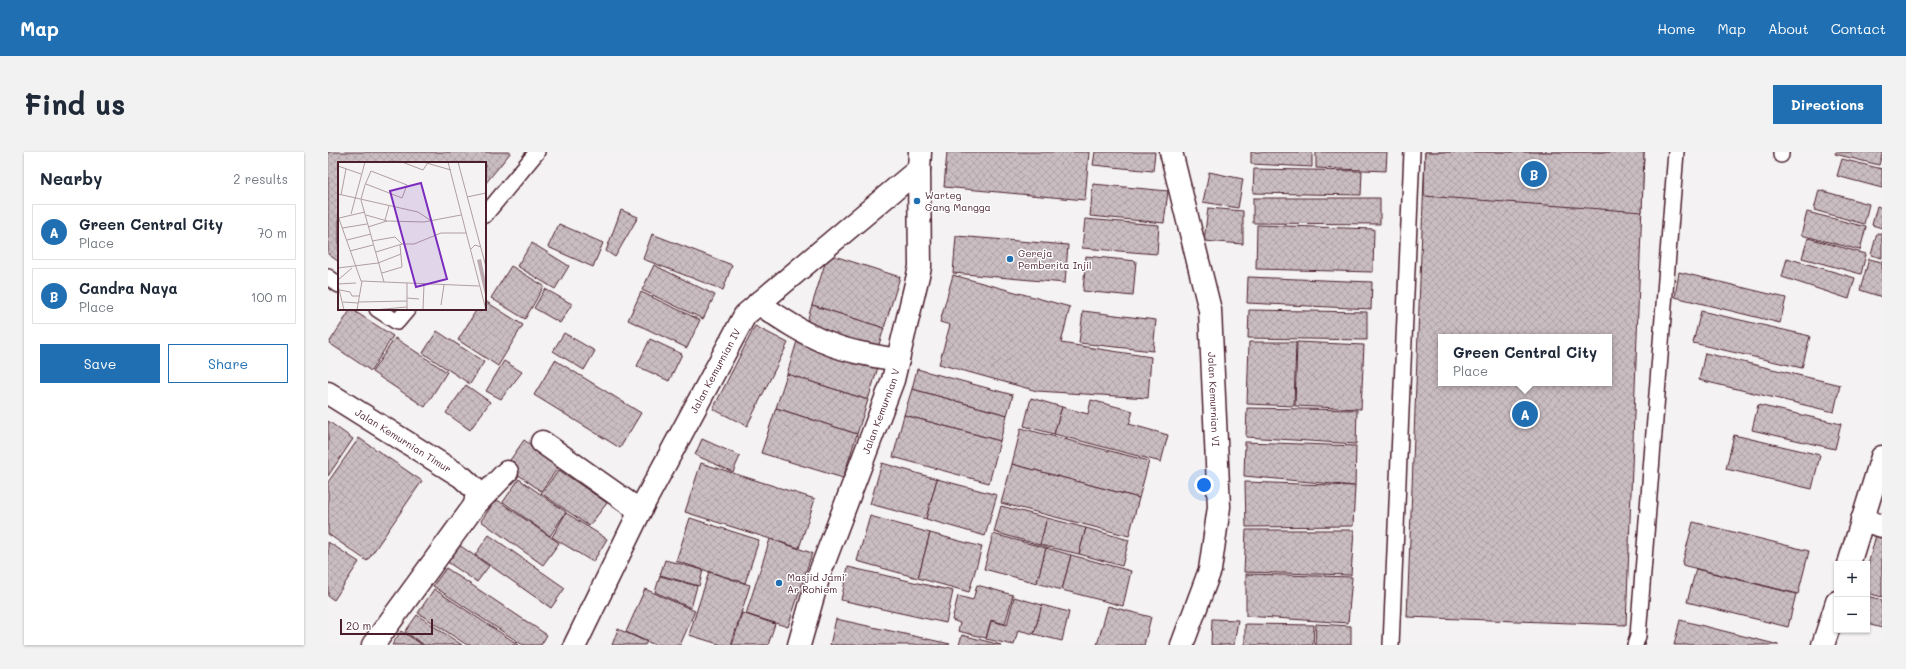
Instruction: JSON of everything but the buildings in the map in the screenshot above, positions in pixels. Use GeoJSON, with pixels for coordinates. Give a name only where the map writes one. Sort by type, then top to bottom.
{"type":"FeatureCollection","features":[{"type":"Feature","properties":{"kind":"street","name":"Jalan Kemurnian VI"},"geometry":{"type":"LineString","coordinates":[[1170,152],[1210,310],[1219,506],[1210,570],[1182,645]]}},
{"type":"Feature","properties":{"kind":"street","name":"Jalan Kemurnian IV"},"geometry":{"type":"LineString","coordinates":[[575,645],[640,511],[745,315],[919,161]]}},
{"type":"Feature","properties":{"kind":"street","name":"Jalan Kemurnian V"},"geometry":{"type":"LineString","coordinates":[[800,645],[819,575],[893,380],[898,360],[920,267],[919,161]]}},
{"type":"Feature","properties":{"kind":"street"},"geometry":{"type":"LineString","coordinates":[[758,303],[803,332],[828,344],[874,356],[898,360]]}},
{"type":"Feature","properties":{"kind":"street","name":"Jalan Kemurnian Timur"},"geometry":{"type":"LineString","coordinates":[[328,393],[462,477],[476,498]]}},
{"type":"Feature","properties":{"kind":"street"},"geometry":{"type":"LineString","coordinates":[[542,442],[640,511]]}},
{"type":"Feature","properties":{"kind":"street"},"geometry":{"type":"LineString","coordinates":[[1851,561],[1872,523],[1882,457]]}},
{"type":"Feature","properties":{"kind":"street"},"geometry":{"type":"LineString","coordinates":[[373,645],[476,498],[507,472]]}},
{"type":"Feature","properties":{"kind":"street"},"geometry":{"type":"LineString","coordinates":[[1823,645],[1834,611]]}},
{"type":"Feature","properties":{"kind":"lane"},"geometry":{"type":"LineString","coordinates":[[486,214],[537,152]]}},
{"type":"Feature","properties":{"kind":"lane"},"geometry":{"type":"LineString","coordinates":[[1391,645],[1412,152]]}},
{"type":"Feature","properties":{"kind":"lane"},"geometry":{"type":"LineString","coordinates":[[1635,645],[1638,636],[1676,152]]}},
{"type":"Feature","properties":{"kind":"lane"},"geometry":{"type":"LineString","coordinates":[[328,278],[338,284]]}},
{"type":"Feature","properties":{"kind":"lane"},"geometry":{"type":"LineString","coordinates":[[378,310],[397,322],[407,310]]}},
{"type":"Feature","properties":{"kind":"place","name":"Candra Naya"},"geometry":{"type":"Point","coordinates":[1534,174]}},
{"type":"Feature","properties":{"kind":"place","name":"Warteg Gang Mangga"},"geometry":{"type":"Point","coordinates":[917,201]}},
{"type":"Feature","properties":{"kind":"place","name":"Gereja Pemberita Injil"},"geometry":{"type":"Point","coordinates":[1010,259]}},
{"type":"Feature","properties":{"kind":"place","name":"Green Central City"},"geometry":{"type":"Point","coordinates":[1525,414]}},
{"type":"Feature","properties":{"kind":"place","name":"Masjid Jami' Ar Rohiem"},"geometry":{"type":"Point","coordinates":[779,583]}}]}
